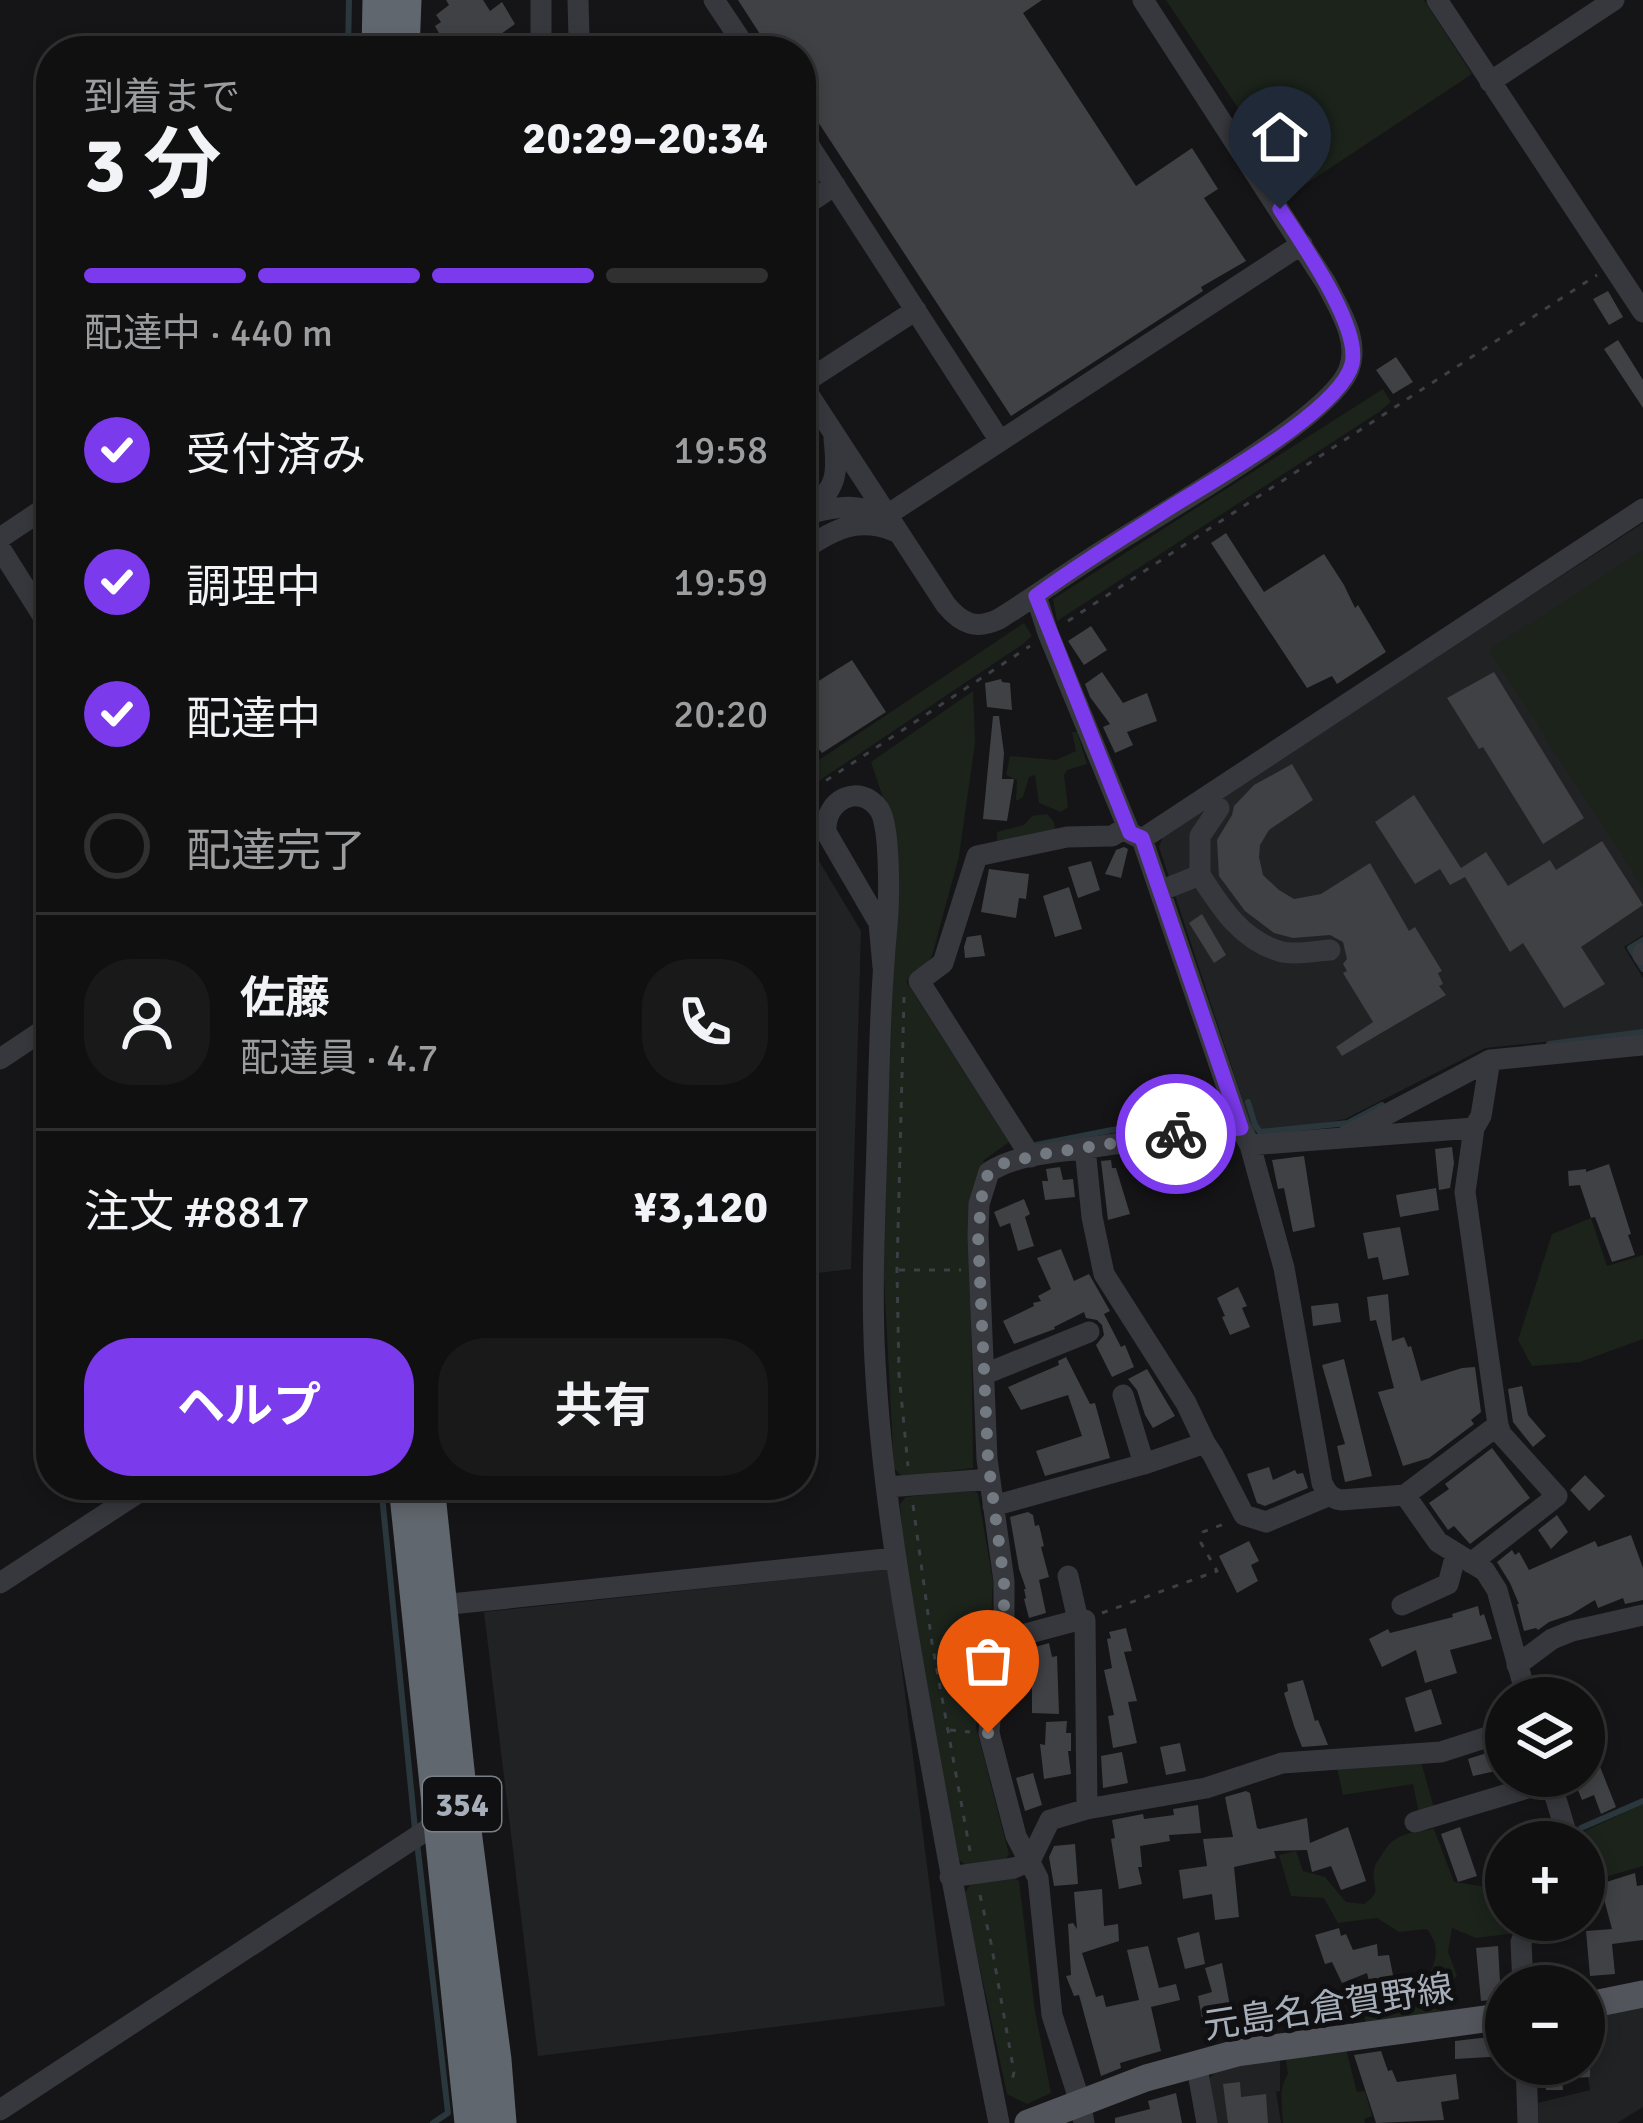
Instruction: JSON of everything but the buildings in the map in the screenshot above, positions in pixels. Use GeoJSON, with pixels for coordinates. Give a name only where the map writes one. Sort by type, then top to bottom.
{"type":"FeatureCollection","features":[{"type":"Feature","properties":{"kind":"highway"},"geometry":{"type":"LineString","coordinates":[[378,36],[379,0]]}},
{"type":"Feature","properties":{"kind":"highway"},"geometry":{"type":"LineString","coordinates":[[404,36],[405,0]]}},
{"type":"Feature","properties":{"kind":"highway","name":"354"},"geometry":{"type":"LineString","coordinates":[[407,1500],[475,2121]]}},
{"type":"Feature","properties":{"kind":"highway","name":"354"},"geometry":{"type":"LineString","coordinates":[[430,1500],[495,2060],[475,2121]]}},
{"type":"Feature","properties":{"kind":"main road"},"geometry":{"type":"LineString","coordinates":[[1605,2002],[1643,1994]]}},
{"type":"Feature","properties":{"kind":"main road","name":"元島名倉賀野線"},"geometry":{"type":"LineString","coordinates":[[1028,2123],[1082,2113],[1196,2062],[1485,2019]]}},
{"type":"Feature","properties":{"kind":"street"},"geometry":{"type":"LineString","coordinates":[[541,36],[542,0]]}},
{"type":"Feature","properties":{"kind":"street"},"geometry":{"type":"LineString","coordinates":[[578,0],[579,36]]}},
{"type":"Feature","properties":{"kind":"street"},"geometry":{"type":"LineString","coordinates":[[714,0],[738,36]]}},
{"type":"Feature","properties":{"kind":"street"},"geometry":{"type":"LineString","coordinates":[[816,406],[946,605],[965,623],[987,625],[1277,439],[1344,382],[1352,364],[1348,328],[1302,244],[1143,0]]}},
{"type":"Feature","properties":{"kind":"street"},"geometry":{"type":"LineString","coordinates":[[1437,0],[1643,312]]}},
{"type":"Feature","properties":{"kind":"street"},"geometry":{"type":"LineString","coordinates":[[1490,82],[1614,0]]}},
{"type":"Feature","properties":{"kind":"street"},"geometry":{"type":"LineString","coordinates":[[816,156],[1000,441]]}},
{"type":"Feature","properties":{"kind":"street"},"geometry":{"type":"LineString","coordinates":[[816,198],[835,185]]}},
{"type":"Feature","properties":{"kind":"street"},"geometry":{"type":"LineString","coordinates":[[816,541],[850,524],[893,524],[1000,441],[1302,244]]}},
{"type":"Feature","properties":{"kind":"street"},"geometry":{"type":"LineString","coordinates":[[816,373],[916,310]]}},
{"type":"Feature","properties":{"kind":"street"},"geometry":{"type":"LineString","coordinates":[[816,506],[838,474],[833,432]]}},
{"type":"Feature","properties":{"kind":"street"},"geometry":{"type":"LineString","coordinates":[[824,536],[853,490],[857,468]]}},
{"type":"Feature","properties":{"kind":"street"},"geometry":{"type":"LineString","coordinates":[[816,513],[859,506],[893,524]]}},
{"type":"Feature","properties":{"kind":"street"},"geometry":{"type":"LineString","coordinates":[[1031,1157],[919,982],[943,963],[977,856],[1067,837],[1134,833],[1643,509]]}},
{"type":"Feature","properties":{"kind":"street"},"geometry":{"type":"LineString","coordinates":[[0,538],[36,514]]}},
{"type":"Feature","properties":{"kind":"street"},"geometry":{"type":"LineString","coordinates":[[0,548],[36,605]]}},
{"type":"Feature","properties":{"kind":"street"},"geometry":{"type":"LineString","coordinates":[[1036,596],[1160,891],[1246,1137],[1284,1268],[1322,1483],[1330,1496],[1341,1500],[1405,1495],[1498,1425]]}},
{"type":"Feature","properties":{"kind":"street"},"geometry":{"type":"LineString","coordinates":[[883,968],[879,922],[826,832],[825,817],[833,804],[848,796],[865,797],[879,810],[886,827],[889,911],[873,1272],[875,1364],[895,1558],[950,1877],[999,2123]]}},
{"type":"Feature","properties":{"kind":"street"},"geometry":{"type":"LineString","coordinates":[[1219,808],[1200,836],[1200,875],[1219,905],[1247,937],[1285,953],[1330,950]]}},
{"type":"Feature","properties":{"kind":"street"},"geometry":{"type":"LineString","coordinates":[[1160,891],[1200,875]]}},
{"type":"Feature","properties":{"kind":"street"},"geometry":{"type":"LineString","coordinates":[[0,1059],[36,1034]]}},
{"type":"Feature","properties":{"kind":"street"},"geometry":{"type":"LineString","coordinates":[[1344,1137],[1490,1060],[1643,1045]]}},
{"type":"Feature","properties":{"kind":"street"},"geometry":{"type":"LineString","coordinates":[[1402,1605],[1448,1584],[1464,1558],[1557,1496],[1498,1425],[1465,1192],[1490,1060]]}},
{"type":"Feature","properties":{"kind":"street"},"geometry":{"type":"LineString","coordinates":[[1082,2113],[1052,2015],[1038,1878],[1016,1836],[988,1733],[996,1642],[1004,1622],[1004,1581],[990,1479],[980,1270],[979,1204],[989,1172],[1031,1157],[1171,1135],[1344,1137],[1474,1128]]}},
{"type":"Feature","properties":{"kind":"street"},"geometry":{"type":"LineString","coordinates":[[1085,1148],[1104,1274],[1186,1403],[1244,1515],[1266,1522],[1330,1496]]}},
{"type":"Feature","properties":{"kind":"street"},"geometry":{"type":"LineString","coordinates":[[985,1374],[1089,1332]]}},
{"type":"Feature","properties":{"kind":"street"},"geometry":{"type":"LineString","coordinates":[[1123,1395],[1144,1464]]}},
{"type":"Feature","properties":{"kind":"street"},"geometry":{"type":"LineString","coordinates":[[993,1507],[1205,1444]]}},
{"type":"Feature","properties":{"kind":"street"},"geometry":{"type":"LineString","coordinates":[[887,1487],[990,1479]]}},
{"type":"Feature","properties":{"kind":"street"},"geometry":{"type":"LineString","coordinates":[[1405,1495],[1438,1542],[1491,1577],[1521,1677]]}},
{"type":"Feature","properties":{"kind":"street"},"geometry":{"type":"LineString","coordinates":[[0,1583],[127,1500]]}},
{"type":"Feature","properties":{"kind":"street"},"geometry":{"type":"LineString","coordinates":[[441,1605],[895,1558]]}},
{"type":"Feature","properties":{"kind":"street"},"geometry":{"type":"LineString","coordinates":[[996,1642],[1078,1620],[1068,1576]]}},
{"type":"Feature","properties":{"kind":"street"},"geometry":{"type":"LineString","coordinates":[[1517,1665],[1552,1639],[1572,1631],[1643,1615]]}},
{"type":"Feature","properties":{"kind":"street"},"geometry":{"type":"LineString","coordinates":[[1085,1619],[1088,1810]]}},
{"type":"Feature","properties":{"kind":"street"},"geometry":{"type":"LineString","coordinates":[[950,1877],[1014,1868],[1030,1861],[1050,1820],[1088,1810],[1206,1788],[1282,1763],[1441,1752],[1485,1738]]}},
{"type":"Feature","properties":{"kind":"street"},"geometry":{"type":"LineString","coordinates":[[1414,1822],[1493,1797]]}},
{"type":"Feature","properties":{"kind":"street"},"geometry":{"type":"LineString","coordinates":[[0,2110],[439,1822]]}},
{"type":"Feature","properties":{"kind":"street"},"geometry":{"type":"LineString","coordinates":[[1196,2062],[1207,2123]]}},
{"type":"Feature","properties":{"kind":"street"},"geometry":{"type":"LineString","coordinates":[[1527,2085],[1528,2123]]}},
{"type":"Feature","properties":{"kind":"path"},"geometry":{"type":"LineString","coordinates":[[816,787],[1612,265]]}},
{"type":"Feature","properties":{"kind":"path"},"geometry":{"type":"LineString","coordinates":[[904,997],[897,1270],[899,1374],[910,1485],[932,1643],[995,1964],[1014,2072],[1012,2086]]}},
{"type":"Feature","properties":{"kind":"path"},"geometry":{"type":"LineString","coordinates":[[897,1270],[980,1270]]}},
{"type":"Feature","properties":{"kind":"path"},"geometry":{"type":"LineString","coordinates":[[1085,1619],[1217,1571],[1201,1543],[1202,1532],[1244,1515]]}},
{"type":"Feature","properties":{"kind":"shaded area"},"geometry":{"type":"Polygon","coordinates":[[[1166,0],[1424,0],[1472,74],[1294,192],[1166,0]]]}},
{"type":"Feature","properties":{"kind":"shaded area"},"geometry":{"type":"Polygon","coordinates":[[[1383,389],[1391,402],[1379,412],[1057,621],[1053,599],[1383,389]]]}},
{"type":"Feature","properties":{"kind":"shaded area"},"geometry":{"type":"Polygon","coordinates":[[[1643,523],[1643,935],[1624,947],[1643,978],[1643,1032],[1485,1048],[1345,1119],[1259,1135],[1252,1128],[1159,847],[1164,834],[1643,523]]]}},
{"type":"Feature","properties":{"kind":"shaded area"},"geometry":{"type":"Polygon","coordinates":[[[1643,553],[1643,888],[1489,650],[1643,553]]]}},
{"type":"Feature","properties":{"kind":"shaded area"},"geometry":{"type":"Polygon","coordinates":[[[1024,623],[1032,636],[1023,644],[816,783],[816,762],[1024,623]]]}},
{"type":"Feature","properties":{"kind":"shaded area"},"geometry":{"type":"Polygon","coordinates":[[[973,691],[975,743],[959,856],[932,956],[906,981],[1009,1142],[984,1160],[970,1198],[973,1468],[903,1477],[894,1468],[883,1259],[892,824],[871,762],[973,691]]]}},
{"type":"Feature","properties":{"kind":"shaded area"},"geometry":{"type":"Polygon","coordinates":[[[1072,732],[1077,732],[1087,764],[1064,775],[1068,807],[1061,812],[1039,803],[1035,775],[1029,777],[1023,797],[1016,801],[1017,780],[1006,775],[1010,756],[1056,760],[1076,751],[1072,732]]]}},
{"type":"Feature","properties":{"kind":"shaded area"},"geometry":{"type":"Polygon","coordinates":[[[1047,814],[1056,835],[997,845],[997,832],[1047,814]]]}},
{"type":"Feature","properties":{"kind":"shaded area"},"geometry":{"type":"Polygon","coordinates":[[[816,856],[861,931],[851,1269],[816,1273],[816,856]]]}},
{"type":"Feature","properties":{"kind":"shaded area"},"geometry":{"type":"Polygon","coordinates":[[[1591,1218],[1607,1266],[1643,1255],[1643,1339],[1580,1362],[1532,1366],[1518,1340],[1552,1234],[1591,1218]]]}},
{"type":"Feature","properties":{"kind":"shaded area"},"geometry":{"type":"Polygon","coordinates":[[[973,1489],[978,1494],[993,1581],[990,1635],[980,1654],[976,1727],[1009,1854],[1006,1859],[968,1867],[958,1859],[904,1566],[900,1504],[906,1497],[973,1489]]]}},
{"type":"Feature","properties":{"kind":"shaded area"},"geometry":{"type":"Polygon","coordinates":[[[889,1569],[945,2006],[538,2056],[484,1612],[889,1569]]]}},
{"type":"Feature","properties":{"kind":"shaded area"},"geometry":{"type":"Polygon","coordinates":[[[1420,1758],[1434,1808],[1419,1813],[1413,1784],[1343,1795],[1337,1768],[1420,1758]]]}},
{"type":"Feature","properties":{"kind":"shaded area"},"geometry":{"type":"Polygon","coordinates":[[[1643,1804],[1643,1866],[1605,1877],[1605,1822],[1643,1804]]]}},
{"type":"Feature","properties":{"kind":"shaded area"},"geometry":{"type":"Polygon","coordinates":[[[1434,1829],[1454,1882],[1485,1887],[1485,1937],[1452,1928],[1448,1952],[1457,1976],[1441,1992],[1440,2023],[1366,2029],[1363,1996],[1431,1971],[1436,1954],[1433,1940],[1427,1929],[1399,1932],[1377,1918],[1338,1923],[1324,1898],[1291,1896],[1279,1855],[1296,1851],[1303,1871],[1325,1877],[1346,1902],[1364,1904],[1375,1892],[1375,1867],[1387,1846],[1405,1835],[1434,1829]]]}},
{"type":"Feature","properties":{"kind":"shaded area"},"geometry":{"type":"Polygon","coordinates":[[[1009,1875],[1019,1881],[1051,2093],[1027,2104],[1007,2094],[964,1894],[970,1885],[1009,1875]]]}},
{"type":"Feature","properties":{"kind":"shaded area"},"geometry":{"type":"Polygon","coordinates":[[[1643,2005],[1643,2107],[1617,2123],[1539,2123],[1538,2103],[1590,2090],[1589,2085],[1605,2085],[1605,2013],[1643,2005]]]}},
{"type":"Feature","properties":{"kind":"shaded area"},"geometry":{"type":"Polygon","coordinates":[[[1346,2049],[1357,2092],[1365,2091],[1372,2116],[1365,2123],[1283,2123],[1285,2055],[1346,2049]]]}},
{"type":"Feature","properties":{"kind":"shaded area"},"geometry":{"type":"Polygon","coordinates":[[[1280,2057],[1280,2091],[1276,2092],[1281,2123],[1211,2123],[1205,2083],[1214,2073],[1280,2057]]]}},
{"type":"Feature","properties":{"kind":"waterway"},"geometry":{"type":"LineString","coordinates":[[348,36],[349,0]]}},
{"type":"Feature","properties":{"kind":"waterway"},"geometry":{"type":"LineString","coordinates":[[1643,940],[1630,948],[1643,969]]}},
{"type":"Feature","properties":{"kind":"waterway"},"geometry":{"type":"LineString","coordinates":[[1549,1044],[1643,1032]]}},
{"type":"Feature","properties":{"kind":"waterway"},"geometry":{"type":"LineString","coordinates":[[1248,1102],[1260,1132],[1348,1123],[1382,1105]]}},
{"type":"Feature","properties":{"kind":"waterway"},"geometry":{"type":"LineString","coordinates":[[1036,1145],[1216,1118],[1223,1112]]}},
{"type":"Feature","properties":{"kind":"waterway"},"geometry":{"type":"LineString","coordinates":[[382,1500],[415,1829]]}},
{"type":"Feature","properties":{"kind":"waterway"},"geometry":{"type":"LineString","coordinates":[[1597,1821],[1643,1801]]}},
{"type":"Feature","properties":{"kind":"waterway"},"geometry":{"type":"LineString","coordinates":[[417,1842],[448,2113],[433,2123]]}},
{"type":"Feature","properties":{"kind":"way so far"},"geometry":{"type":"LineString","coordinates":[[988,1733],[996,1642],[1004,1622],[1004,1581],[988,1460],[978,1235],[983,1186],[989,1172],[1001,1164],[1176,1134]]}},
{"type":"Feature","properties":{"kind":"route"},"geometry":{"type":"LineString","coordinates":[[1176,1134],[1241,1128],[1142,838],[1130,833],[1036,596],[1277,439],[1344,382],[1352,364],[1348,328],[1280,209]]}}]}
